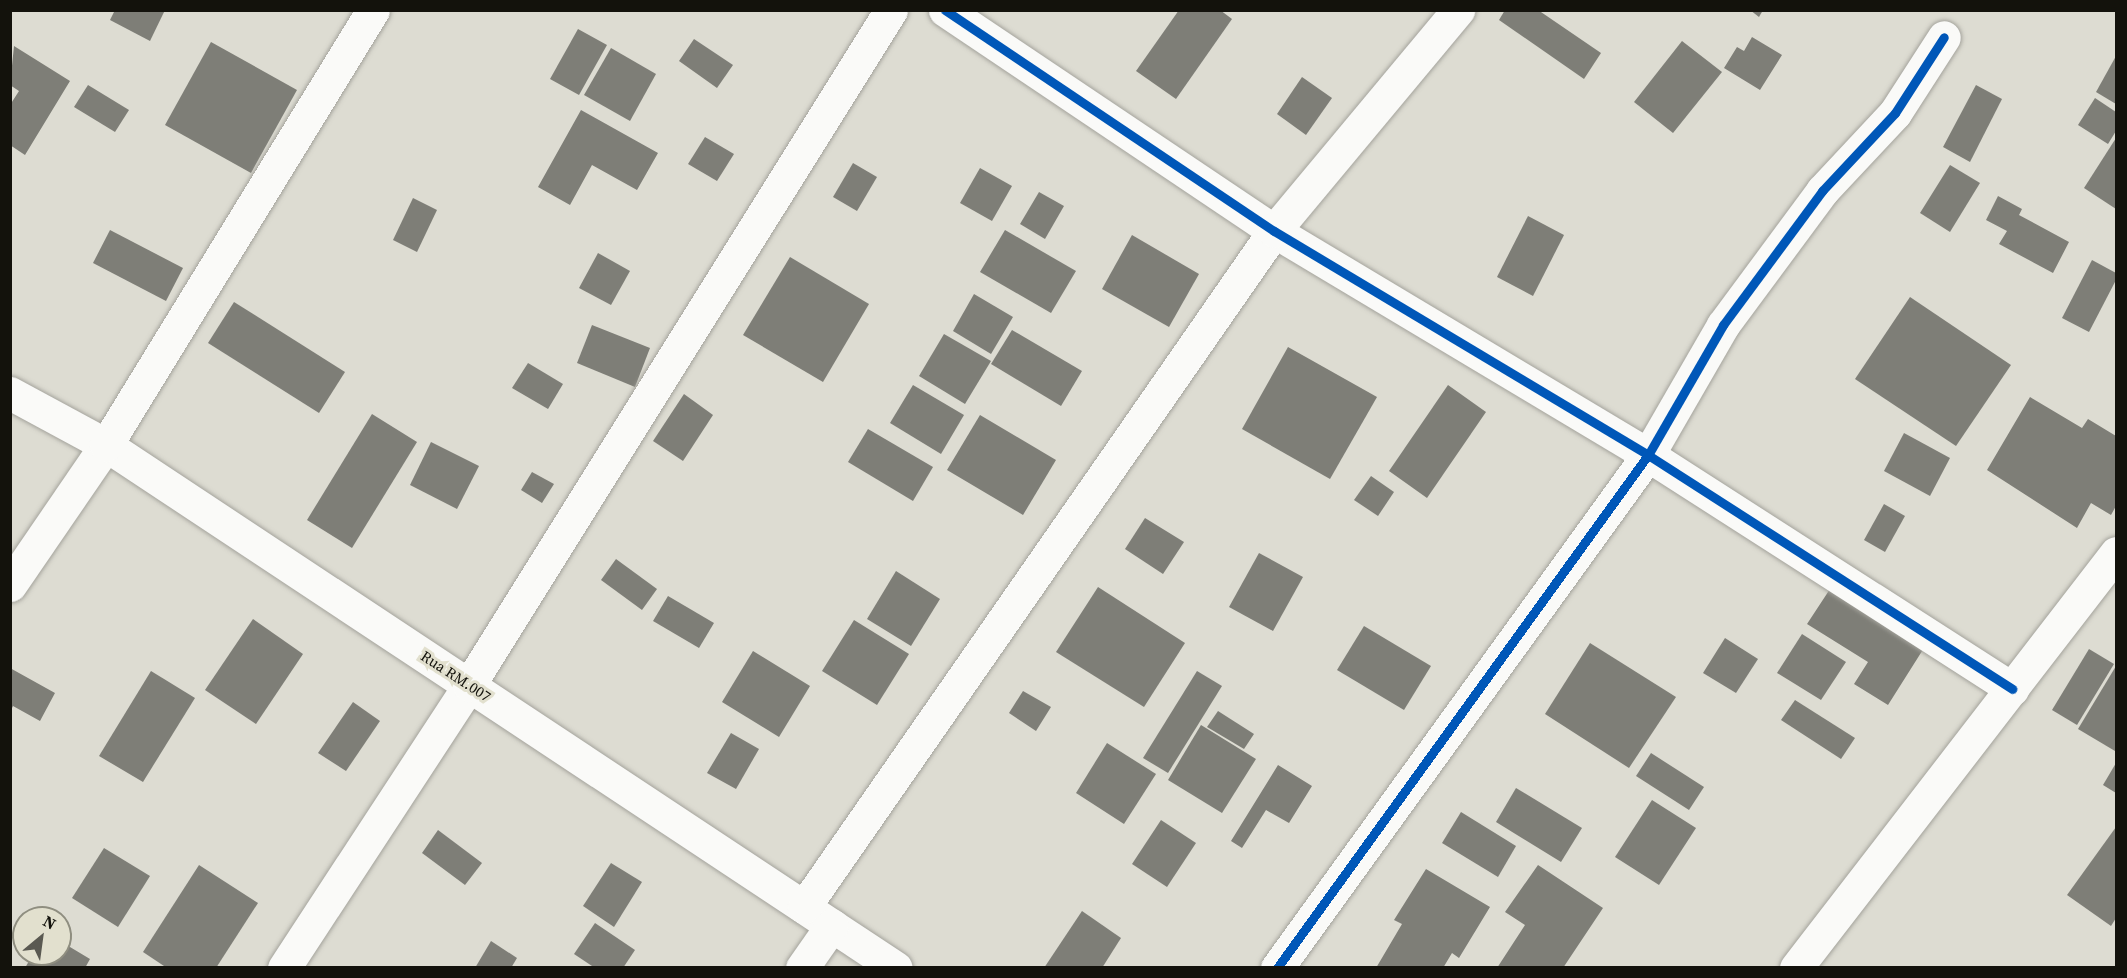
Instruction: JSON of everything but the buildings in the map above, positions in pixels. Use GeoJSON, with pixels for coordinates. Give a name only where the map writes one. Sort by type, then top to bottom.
{"type":"FeatureCollection","features":[{"type":"Feature","properties":{"kind":"street"},"geometry":{"type":"LineString","coordinates":[[10,585],[106,445],[373,10]]}},
{"type":"Feature","properties":{"kind":"street"},"geometry":{"type":"LineString","coordinates":[[284,968],[469,685],[891,10]]}},
{"type":"Feature","properties":{"kind":"street"},"geometry":{"type":"LineString","coordinates":[[945,10],[1274,231],[1648,455],[2012,689]]}},
{"type":"Feature","properties":{"kind":"street"},"geometry":{"type":"LineString","coordinates":[[804,907],[1274,231],[1458,10]]}},
{"type":"Feature","properties":{"kind":"street"},"geometry":{"type":"LineString","coordinates":[[1277,968],[1648,455],[1723,326],[1822,191],[1895,113],[1944,37]]}},
{"type":"Feature","properties":{"kind":"street","name":"Rua RM.007"},"geometry":{"type":"LineString","coordinates":[[10,393],[106,445],[896,968]]}},
{"type":"Feature","properties":{"kind":"street"},"geometry":{"type":"LineString","coordinates":[[1796,968],[2116,553]]}},
{"type":"Feature","properties":{"kind":"street"},"geometry":{"type":"LineString","coordinates":[[802,968],[832,925]]}},
{"type":"Feature","properties":{"kind":"cycle path"},"geometry":{"type":"LineString","coordinates":[[945,10],[1274,231],[1648,455],[2012,689]]}},
{"type":"Feature","properties":{"kind":"cycle path"},"geometry":{"type":"LineString","coordinates":[[1277,968],[1648,455],[1723,325],[1822,191],[1895,113],[1944,37]]}}]}
